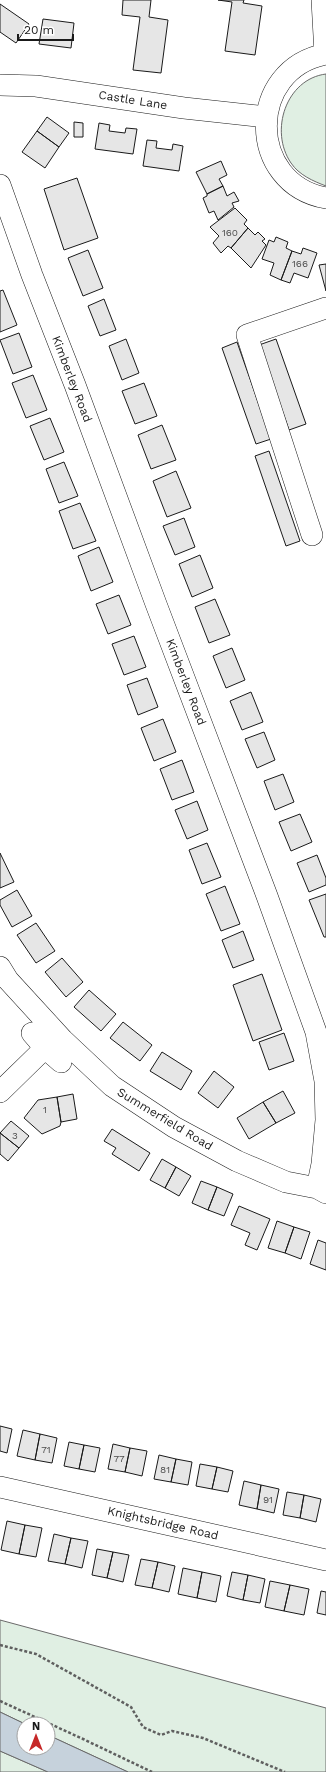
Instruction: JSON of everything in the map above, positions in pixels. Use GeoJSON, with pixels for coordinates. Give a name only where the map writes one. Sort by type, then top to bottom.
{"type":"FeatureCollection","features":[{"type":"Feature","properties":{"kind":"street"},"geometry":{"type":"LineString","coordinates":[[322,0],[325,54],[308,60],[290,72],[269,102],[266,117],[268,146],[279,169],[295,186],[317,196],[326,198]]}},
{"type":"Feature","properties":{"kind":"street","name":"Castle Lane"},"geometry":{"type":"LineString","coordinates":[[0,85],[36,86],[184,108],[266,117]]}},
{"type":"Feature","properties":{"kind":"street","name":"Kimberley Road"},"geometry":{"type":"LineString","coordinates":[[0,185],[32,275],[267,896],[316,1032],[325,1081],[326,1120],[322,1164],[322,1191]]}},
{"type":"Feature","properties":{"kind":"street"},"geometry":{"type":"LineString","coordinates":[[312,535],[247,335],[326,308]]}},
{"type":"Feature","properties":{"kind":"street","name":"Summerfield Road"},"geometry":{"type":"LineString","coordinates":[[0,967],[8,980],[62,1040],[112,1086],[174,1127],[237,1161],[286,1182],[322,1191]]}},
{"type":"Feature","properties":{"kind":"street"},"geometry":{"type":"LineString","coordinates":[[0,1092],[39,1040],[61,1062]]}},
{"type":"Feature","properties":{"kind":"street","name":"Knightsbridge Road"},"geometry":{"type":"LineString","coordinates":[[0,1487],[326,1560]]}},
{"type":"Feature","properties":{"kind":"path"},"geometry":{"type":"LineString","coordinates":[[0,1645],[36,1654],[131,1707],[143,1727],[161,1735],[172,1731],[203,1738],[285,1772]]}},
{"type":"Feature","properties":{"kind":"path"},"geometry":{"type":"LineString","coordinates":[[0,1701],[152,1772]]}},
{"type":"Feature","properties":{"kind":"green space"},"geometry":{"type":"Polygon","coordinates":[[[326,74],[326,186],[307,177],[298,171],[291,163],[285,150],[282,136],[282,122],[285,108],[292,96],[301,86],[312,78],[326,74]]]}},
{"type":"Feature","properties":{"kind":"green space"},"geometry":{"type":"Polygon","coordinates":[[[0,1620],[326,1708],[326,1772],[128,1772],[56,1739],[56,1716],[16,1716],[16,1720],[0,1712],[0,1620]]]}},
{"type":"Feature","properties":{"kind":"green space"},"geometry":{"type":"Polygon","coordinates":[[[0,1751],[48,1772],[0,1772],[0,1751]]]}},
{"type":"Feature","properties":{"kind":"shaded area"},"geometry":{"type":"Polygon","coordinates":[[[0,1712],[16,1720],[16,1756],[56,1756],[56,1739],[128,1772],[48,1772],[0,1751],[0,1712]]]}},
{"type":"Feature","properties":{"kind":"building"},"geometry":{"type":"Polygon","coordinates":[[[123,0],[151,0],[149,17],[168,20],[161,73],[133,70],[140,17],[122,15],[123,0]]]}},
{"type":"Feature","properties":{"kind":"building"},"geometry":{"type":"Polygon","coordinates":[[[218,0],[244,0],[243,3],[262,6],[255,55],[225,51],[232,2],[218,0]]]}},
{"type":"Feature","properties":{"kind":"building"},"geometry":{"type":"Polygon","coordinates":[[[0,4],[29,24],[16,43],[0,32],[0,4]]]}},
{"type":"Feature","properties":{"kind":"building"},"geometry":{"type":"Polygon","coordinates":[[[43,19],[74,23],[71,48],[39,44],[43,19]]]}},
{"type":"Feature","properties":{"kind":"building"},"geometry":{"type":"Polygon","coordinates":[[[47,117],[69,133],[59,147],[37,131],[47,117]]]}},
{"type":"Feature","properties":{"kind":"building"},"geometry":{"type":"Polygon","coordinates":[[[74,122],[83,123],[83,137],[74,137],[74,122]]]}},
{"type":"Feature","properties":{"kind":"building"},"geometry":{"type":"Polygon","coordinates":[[[99,123],[110,125],[109,131],[125,133],[126,128],[137,129],[133,154],[95,149],[99,123]]]}},
{"type":"Feature","properties":{"kind":"building"},"geometry":{"type":"Polygon","coordinates":[[[37,131],[59,147],[45,168],[22,152],[37,131]]]}},
{"type":"Feature","properties":{"kind":"building"},"geometry":{"type":"Polygon","coordinates":[[[147,140],[157,141],[156,148],[172,150],[173,144],[183,146],[179,171],[143,166],[147,140]]]}},
{"type":"Feature","properties":{"kind":"building"},"geometry":{"type":"Polygon","coordinates":[[[221,161],[227,175],[219,179],[223,186],[207,194],[196,172],[221,161]]]}},
{"type":"Feature","properties":{"kind":"building"},"geometry":{"type":"Polygon","coordinates":[[[77,178],[98,238],[64,250],[44,189],[77,178]]]}},
{"type":"Feature","properties":{"kind":"building"},"geometry":{"type":"Polygon","coordinates":[[[223,186],[227,196],[234,192],[239,201],[232,203],[234,207],[218,220],[214,211],[209,213],[203,198],[207,196],[207,194],[223,186]]]}},
{"type":"Feature","properties":{"kind":"building"},"geometry":{"type":"Polygon","coordinates":[[[235,208],[247,220],[244,224],[248,228],[231,248],[228,246],[221,253],[213,243],[219,236],[210,227],[235,208]]]}},
{"type":"Feature","properties":{"kind":"building"},"geometry":{"type":"Polygon","coordinates":[[[248,228],[255,235],[258,232],[265,239],[262,241],[266,245],[251,268],[231,248],[248,228]]]}},
{"type":"Feature","properties":{"kind":"building"},"geometry":{"type":"Polygon","coordinates":[[[276,237],[288,242],[286,248],[292,251],[281,280],[270,275],[274,263],[262,259],[269,240],[274,242],[276,237]]]}},
{"type":"Feature","properties":{"kind":"building"},"geometry":{"type":"Polygon","coordinates":[[[303,248],[317,253],[308,278],[294,273],[290,283],[281,280],[292,251],[301,254],[303,248]]]}},
{"type":"Feature","properties":{"kind":"building"},"geometry":{"type":"Polygon","coordinates":[[[88,250],[103,288],[83,296],[68,258],[88,250]]]}},
{"type":"Feature","properties":{"kind":"building"},"geometry":{"type":"Polygon","coordinates":[[[326,264],[326,291],[319,265],[326,264]]]}},
{"type":"Feature","properties":{"kind":"building"},"geometry":{"type":"Polygon","coordinates":[[[3,290],[17,325],[0,332],[0,291],[3,290]]]}},
{"type":"Feature","properties":{"kind":"building"},"geometry":{"type":"Polygon","coordinates":[[[104,299],[116,330],[100,336],[88,306],[104,299]]]}},
{"type":"Feature","properties":{"kind":"building"},"geometry":{"type":"Polygon","coordinates":[[[19,333],[32,367],[13,374],[0,340],[19,333]]]}},
{"type":"Feature","properties":{"kind":"building"},"geometry":{"type":"Polygon","coordinates":[[[126,339],[139,373],[122,380],[109,346],[126,339]]]}},
{"type":"Feature","properties":{"kind":"building"},"geometry":{"type":"Polygon","coordinates":[[[276,339],[306,424],[289,430],[259,345],[276,339]]]}},
{"type":"Feature","properties":{"kind":"building"},"geometry":{"type":"Polygon","coordinates":[[[237,342],[271,439],[256,444],[222,348],[237,342]]]}},
{"type":"Feature","properties":{"kind":"building"},"geometry":{"type":"Polygon","coordinates":[[[33,375],[47,410],[26,418],[12,383],[33,375]]]}},
{"type":"Feature","properties":{"kind":"building"},"geometry":{"type":"Polygon","coordinates":[[[144,383],[157,416],[135,424],[122,391],[144,383]]]}},
{"type":"Feature","properties":{"kind":"building"},"geometry":{"type":"Polygon","coordinates":[[[50,418],[64,452],[44,460],[30,426],[50,418]]]}},
{"type":"Feature","properties":{"kind":"building"},"geometry":{"type":"Polygon","coordinates":[[[162,425],[176,460],[151,469],[138,435],[162,425]]]}},
{"type":"Feature","properties":{"kind":"building"},"geometry":{"type":"Polygon","coordinates":[[[269,451],[300,541],[286,546],[255,456],[269,451]]]}},
{"type":"Feature","properties":{"kind":"building"},"geometry":{"type":"Polygon","coordinates":[[[64,462],[78,496],[59,503],[46,469],[64,462]]]}},
{"type":"Feature","properties":{"kind":"building"},"geometry":{"type":"Polygon","coordinates":[[[176,471],[191,508],[167,517],[153,481],[176,471]]]}},
{"type":"Feature","properties":{"kind":"building"},"geometry":{"type":"Polygon","coordinates":[[[80,503],[96,541],[73,549],[59,511],[80,503]]]}},
{"type":"Feature","properties":{"kind":"building"},"geometry":{"type":"Polygon","coordinates":[[[184,518],[195,547],[175,555],[163,526],[184,518]]]}},
{"type":"Feature","properties":{"kind":"building"},"geometry":{"type":"Polygon","coordinates":[[[99,547],[113,582],[91,591],[78,556],[99,547]]]}},
{"type":"Feature","properties":{"kind":"building"},"geometry":{"type":"Polygon","coordinates":[[[200,555],[213,588],[192,597],[179,564],[200,555]]]}},
{"type":"Feature","properties":{"kind":"building"},"geometry":{"type":"Polygon","coordinates":[[[119,595],[131,625],[108,634],[96,604],[119,595]]]}},
{"type":"Feature","properties":{"kind":"building"},"geometry":{"type":"Polygon","coordinates":[[[215,599],[230,635],[209,643],[195,607],[215,599]]]}},
{"type":"Feature","properties":{"kind":"building"},"geometry":{"type":"Polygon","coordinates":[[[134,636],[146,667],[124,675],[112,644],[134,636]]]}},
{"type":"Feature","properties":{"kind":"building"},"geometry":{"type":"Polygon","coordinates":[[[232,648],[245,680],[226,688],[213,656],[232,648]]]}},
{"type":"Feature","properties":{"kind":"building"},"geometry":{"type":"Polygon","coordinates":[[[147,678],[158,707],[138,715],[127,685],[147,678]]]}},
{"type":"Feature","properties":{"kind":"building"},"geometry":{"type":"Polygon","coordinates":[[[251,692],[263,722],[242,730],[230,701],[251,692]]]}},
{"type":"Feature","properties":{"kind":"building"},"geometry":{"type":"Polygon","coordinates":[[[163,719],[176,752],[154,761],[141,728],[163,719]]]}},
{"type":"Feature","properties":{"kind":"building"},"geometry":{"type":"Polygon","coordinates":[[[264,732],[275,760],[257,768],[245,739],[264,732]]]}},
{"type":"Feature","properties":{"kind":"building"},"geometry":{"type":"Polygon","coordinates":[[[182,760],[194,792],[172,800],[160,769],[182,760]]]}},
{"type":"Feature","properties":{"kind":"building"},"geometry":{"type":"Polygon","coordinates":[[[283,774],[294,802],[275,810],[264,781],[283,774]]]}},
{"type":"Feature","properties":{"kind":"building"},"geometry":{"type":"Polygon","coordinates":[[[197,801],[208,830],[187,839],[175,810],[197,801]]]}},
{"type":"Feature","properties":{"kind":"building"},"geometry":{"type":"Polygon","coordinates":[[[300,814],[312,842],[291,851],[279,822],[300,814]]]}},
{"type":"Feature","properties":{"kind":"building"},"geometry":{"type":"Polygon","coordinates":[[[207,843],[221,877],[202,884],[189,850],[207,843]]]}},
{"type":"Feature","properties":{"kind":"building"},"geometry":{"type":"Polygon","coordinates":[[[0,853],[14,882],[0,888],[0,853]]]}},
{"type":"Feature","properties":{"kind":"building"},"geometry":{"type":"Polygon","coordinates":[[[317,855],[326,878],[326,885],[309,892],[297,863],[317,855]]]}},
{"type":"Feature","properties":{"kind":"building"},"geometry":{"type":"Polygon","coordinates":[[[225,886],[240,924],[221,931],[206,894],[225,886]]]}},
{"type":"Feature","properties":{"kind":"building"},"geometry":{"type":"Polygon","coordinates":[[[17,890],[32,916],[12,927],[0,905],[0,900],[17,890]]]}},
{"type":"Feature","properties":{"kind":"building"},"geometry":{"type":"Polygon","coordinates":[[[326,894],[326,937],[324,937],[309,900],[326,894]]]}},
{"type":"Feature","properties":{"kind":"building"},"geometry":{"type":"Polygon","coordinates":[[[36,923],[55,951],[36,963],[17,935],[36,923]]]}},
{"type":"Feature","properties":{"kind":"building"},"geometry":{"type":"Polygon","coordinates":[[[243,931],[254,960],[233,968],[222,940],[243,931]]]}},
{"type":"Feature","properties":{"kind":"building"},"geometry":{"type":"Polygon","coordinates":[[[62,958],[83,982],[66,997],[45,972],[62,958]]]}},
{"type":"Feature","properties":{"kind":"building"},"geometry":{"type":"Polygon","coordinates":[[[262,974],[282,1030],[253,1041],[233,985],[262,974]]]}},
{"type":"Feature","properties":{"kind":"building"},"geometry":{"type":"Polygon","coordinates":[[[89,990],[116,1014],[101,1031],[74,1007],[89,990]]]}},
{"type":"Feature","properties":{"kind":"building"},"geometry":{"type":"Polygon","coordinates":[[[123,1022],[152,1045],[140,1061],[110,1038],[123,1022]]]}},
{"type":"Feature","properties":{"kind":"building"},"geometry":{"type":"Polygon","coordinates":[[[284,1033],[294,1061],[269,1070],[259,1042],[284,1033]]]}},
{"type":"Feature","properties":{"kind":"building"},"geometry":{"type":"Polygon","coordinates":[[[162,1052],[192,1071],[181,1090],[150,1071],[162,1052]]]}},
{"type":"Feature","properties":{"kind":"building"},"geometry":{"type":"Polygon","coordinates":[[[214,1071],[234,1087],[218,1108],[198,1093],[214,1071]]]}},
{"type":"Feature","properties":{"kind":"building"},"geometry":{"type":"Polygon","coordinates":[[[283,1091],[295,1113],[276,1123],[263,1102],[283,1091]]]}},
{"type":"Feature","properties":{"kind":"building"},"geometry":{"type":"Polygon","coordinates":[[[73,1094],[77,1119],[61,1122],[57,1097],[73,1094]]]}},
{"type":"Feature","properties":{"kind":"building"},"geometry":{"type":"Polygon","coordinates":[[[57,1097],[61,1122],[60,1126],[42,1134],[24,1118],[38,1100],[57,1097]]]}},
{"type":"Feature","properties":{"kind":"building"},"geometry":{"type":"Polygon","coordinates":[[[263,1102],[276,1123],[249,1139],[237,1118],[263,1102]]]}},
{"type":"Feature","properties":{"kind":"building"},"geometry":{"type":"Polygon","coordinates":[[[11,1121],[29,1136],[19,1148],[0,1133],[11,1121]]]}},
{"type":"Feature","properties":{"kind":"building"},"geometry":{"type":"Polygon","coordinates":[[[112,1129],[150,1153],[139,1171],[112,1154],[116,1148],[104,1141],[112,1129]]]}},
{"type":"Feature","properties":{"kind":"building"},"geometry":{"type":"Polygon","coordinates":[[[0,1133],[19,1148],[8,1161],[0,1154],[0,1133]]]}},
{"type":"Feature","properties":{"kind":"building"},"geometry":{"type":"Polygon","coordinates":[[[162,1159],[176,1167],[165,1188],[150,1180],[162,1159]]]}},
{"type":"Feature","properties":{"kind":"building"},"geometry":{"type":"Polygon","coordinates":[[[176,1167],[191,1176],[179,1196],[165,1188],[176,1167]]]}},
{"type":"Feature","properties":{"kind":"building"},"geometry":{"type":"Polygon","coordinates":[[[201,1181],[217,1187],[208,1210],[192,1203],[201,1181]]]}},
{"type":"Feature","properties":{"kind":"building"},"geometry":{"type":"Polygon","coordinates":[[[217,1187],[233,1194],[224,1216],[208,1210],[217,1187]]]}},
{"type":"Feature","properties":{"kind":"building"},"geometry":{"type":"Polygon","coordinates":[[[239,1206],[270,1219],[257,1250],[245,1245],[250,1233],[231,1225],[239,1206]]]}},
{"type":"Feature","properties":{"kind":"building"},"geometry":{"type":"Polygon","coordinates":[[[277,1221],[294,1227],[285,1253],[268,1248],[277,1221]]]}},
{"type":"Feature","properties":{"kind":"building"},"geometry":{"type":"Polygon","coordinates":[[[294,1227],[310,1232],[301,1259],[285,1253],[294,1227]]]}},
{"type":"Feature","properties":{"kind":"building"},"geometry":{"type":"Polygon","coordinates":[[[318,1240],[326,1243],[326,1270],[310,1264],[318,1240]]]}},
{"type":"Feature","properties":{"kind":"building"},"geometry":{"type":"Polygon","coordinates":[[[0,1426],[12,1429],[7,1453],[0,1451],[0,1426]]]}},
{"type":"Feature","properties":{"kind":"building"},"geometry":{"type":"Polygon","coordinates":[[[23,1430],[40,1434],[35,1460],[17,1456],[23,1430]]]}},
{"type":"Feature","properties":{"kind":"building"},"geometry":{"type":"Polygon","coordinates":[[[40,1434],[57,1438],[52,1463],[35,1460],[40,1434]]]}},
{"type":"Feature","properties":{"kind":"building"},"geometry":{"type":"Polygon","coordinates":[[[69,1442],[84,1445],[79,1469],[64,1466],[69,1442]]]}},
{"type":"Feature","properties":{"kind":"building"},"geometry":{"type":"Polygon","coordinates":[[[113,1444],[130,1448],[125,1472],[108,1469],[113,1444]]]}},
{"type":"Feature","properties":{"kind":"building"},"geometry":{"type":"Polygon","coordinates":[[[84,1445],[100,1448],[95,1472],[79,1469],[84,1445]]]}},
{"type":"Feature","properties":{"kind":"building"},"geometry":{"type":"Polygon","coordinates":[[[130,1448],[147,1451],[142,1476],[125,1472],[130,1448]]]}},
{"type":"Feature","properties":{"kind":"building"},"geometry":{"type":"Polygon","coordinates":[[[159,1455],[176,1459],[171,1482],[154,1479],[159,1455]]]}},
{"type":"Feature","properties":{"kind":"building"},"geometry":{"type":"Polygon","coordinates":[[[176,1459],[192,1462],[188,1485],[171,1482],[176,1459]]]}},
{"type":"Feature","properties":{"kind":"building"},"geometry":{"type":"Polygon","coordinates":[[[200,1464],[217,1467],[212,1489],[196,1486],[200,1464]]]}},
{"type":"Feature","properties":{"kind":"building"},"geometry":{"type":"Polygon","coordinates":[[[217,1467],[233,1471],[228,1492],[212,1489],[217,1467]]]}},
{"type":"Feature","properties":{"kind":"building"},"geometry":{"type":"Polygon","coordinates":[[[244,1481],[261,1485],[257,1509],[239,1505],[244,1481]]]}},
{"type":"Feature","properties":{"kind":"building"},"geometry":{"type":"Polygon","coordinates":[[[261,1485],[279,1489],[274,1513],[257,1509],[261,1485]]]}},
{"type":"Feature","properties":{"kind":"building"},"geometry":{"type":"Polygon","coordinates":[[[287,1492],[304,1495],[300,1518],[283,1515],[287,1492]]]}},
{"type":"Feature","properties":{"kind":"building"},"geometry":{"type":"Polygon","coordinates":[[[304,1495],[321,1499],[316,1522],[300,1518],[304,1495]]]}},
{"type":"Feature","properties":{"kind":"building"},"geometry":{"type":"Polygon","coordinates":[[[7,1521],[25,1525],[19,1554],[1,1550],[7,1521]]]}},
{"type":"Feature","properties":{"kind":"building"},"geometry":{"type":"Polygon","coordinates":[[[25,1525],[42,1528],[36,1557],[19,1554],[25,1525]]]}},
{"type":"Feature","properties":{"kind":"building"},"geometry":{"type":"Polygon","coordinates":[[[54,1534],[71,1538],[65,1564],[48,1561],[54,1534]]]}},
{"type":"Feature","properties":{"kind":"building"},"geometry":{"type":"Polygon","coordinates":[[[71,1538],[88,1541],[82,1568],[65,1564],[71,1538]]]}},
{"type":"Feature","properties":{"kind":"building"},"geometry":{"type":"Polygon","coordinates":[[[97,1549],[113,1552],[107,1578],[92,1575],[97,1549]]]}},
{"type":"Feature","properties":{"kind":"building"},"geometry":{"type":"Polygon","coordinates":[[[113,1552],[129,1555],[123,1582],[107,1578],[113,1552]]]}},
{"type":"Feature","properties":{"kind":"building"},"geometry":{"type":"Polygon","coordinates":[[[141,1559],[158,1562],[152,1588],[135,1585],[141,1559]]]}},
{"type":"Feature","properties":{"kind":"building"},"geometry":{"type":"Polygon","coordinates":[[[158,1562],[175,1566],[169,1592],[152,1588],[158,1562]]]}},
{"type":"Feature","properties":{"kind":"building"},"geometry":{"type":"Polygon","coordinates":[[[183,1568],[202,1572],[197,1598],[178,1594],[183,1568]]]}},
{"type":"Feature","properties":{"kind":"building"},"geometry":{"type":"Polygon","coordinates":[[[202,1572],[221,1576],[216,1602],[197,1598],[202,1572]]]}},
{"type":"Feature","properties":{"kind":"building"},"geometry":{"type":"Polygon","coordinates":[[[232,1572],[248,1575],[243,1600],[227,1596],[232,1572]]]}},
{"type":"Feature","properties":{"kind":"building"},"geometry":{"type":"Polygon","coordinates":[[[248,1575],[265,1579],[260,1603],[243,1600],[248,1575]]]}},
{"type":"Feature","properties":{"kind":"building"},"geometry":{"type":"Polygon","coordinates":[[[270,1581],[290,1585],[284,1611],[265,1607],[270,1581]]]}},
{"type":"Feature","properties":{"kind":"building"},"geometry":{"type":"Polygon","coordinates":[[[290,1585],[309,1589],[304,1615],[284,1611],[290,1585]]]}},
{"type":"Feature","properties":{"kind":"building"},"geometry":{"type":"Polygon","coordinates":[[[321,1591],[326,1592],[326,1615],[317,1613],[321,1591]]]}}]}
